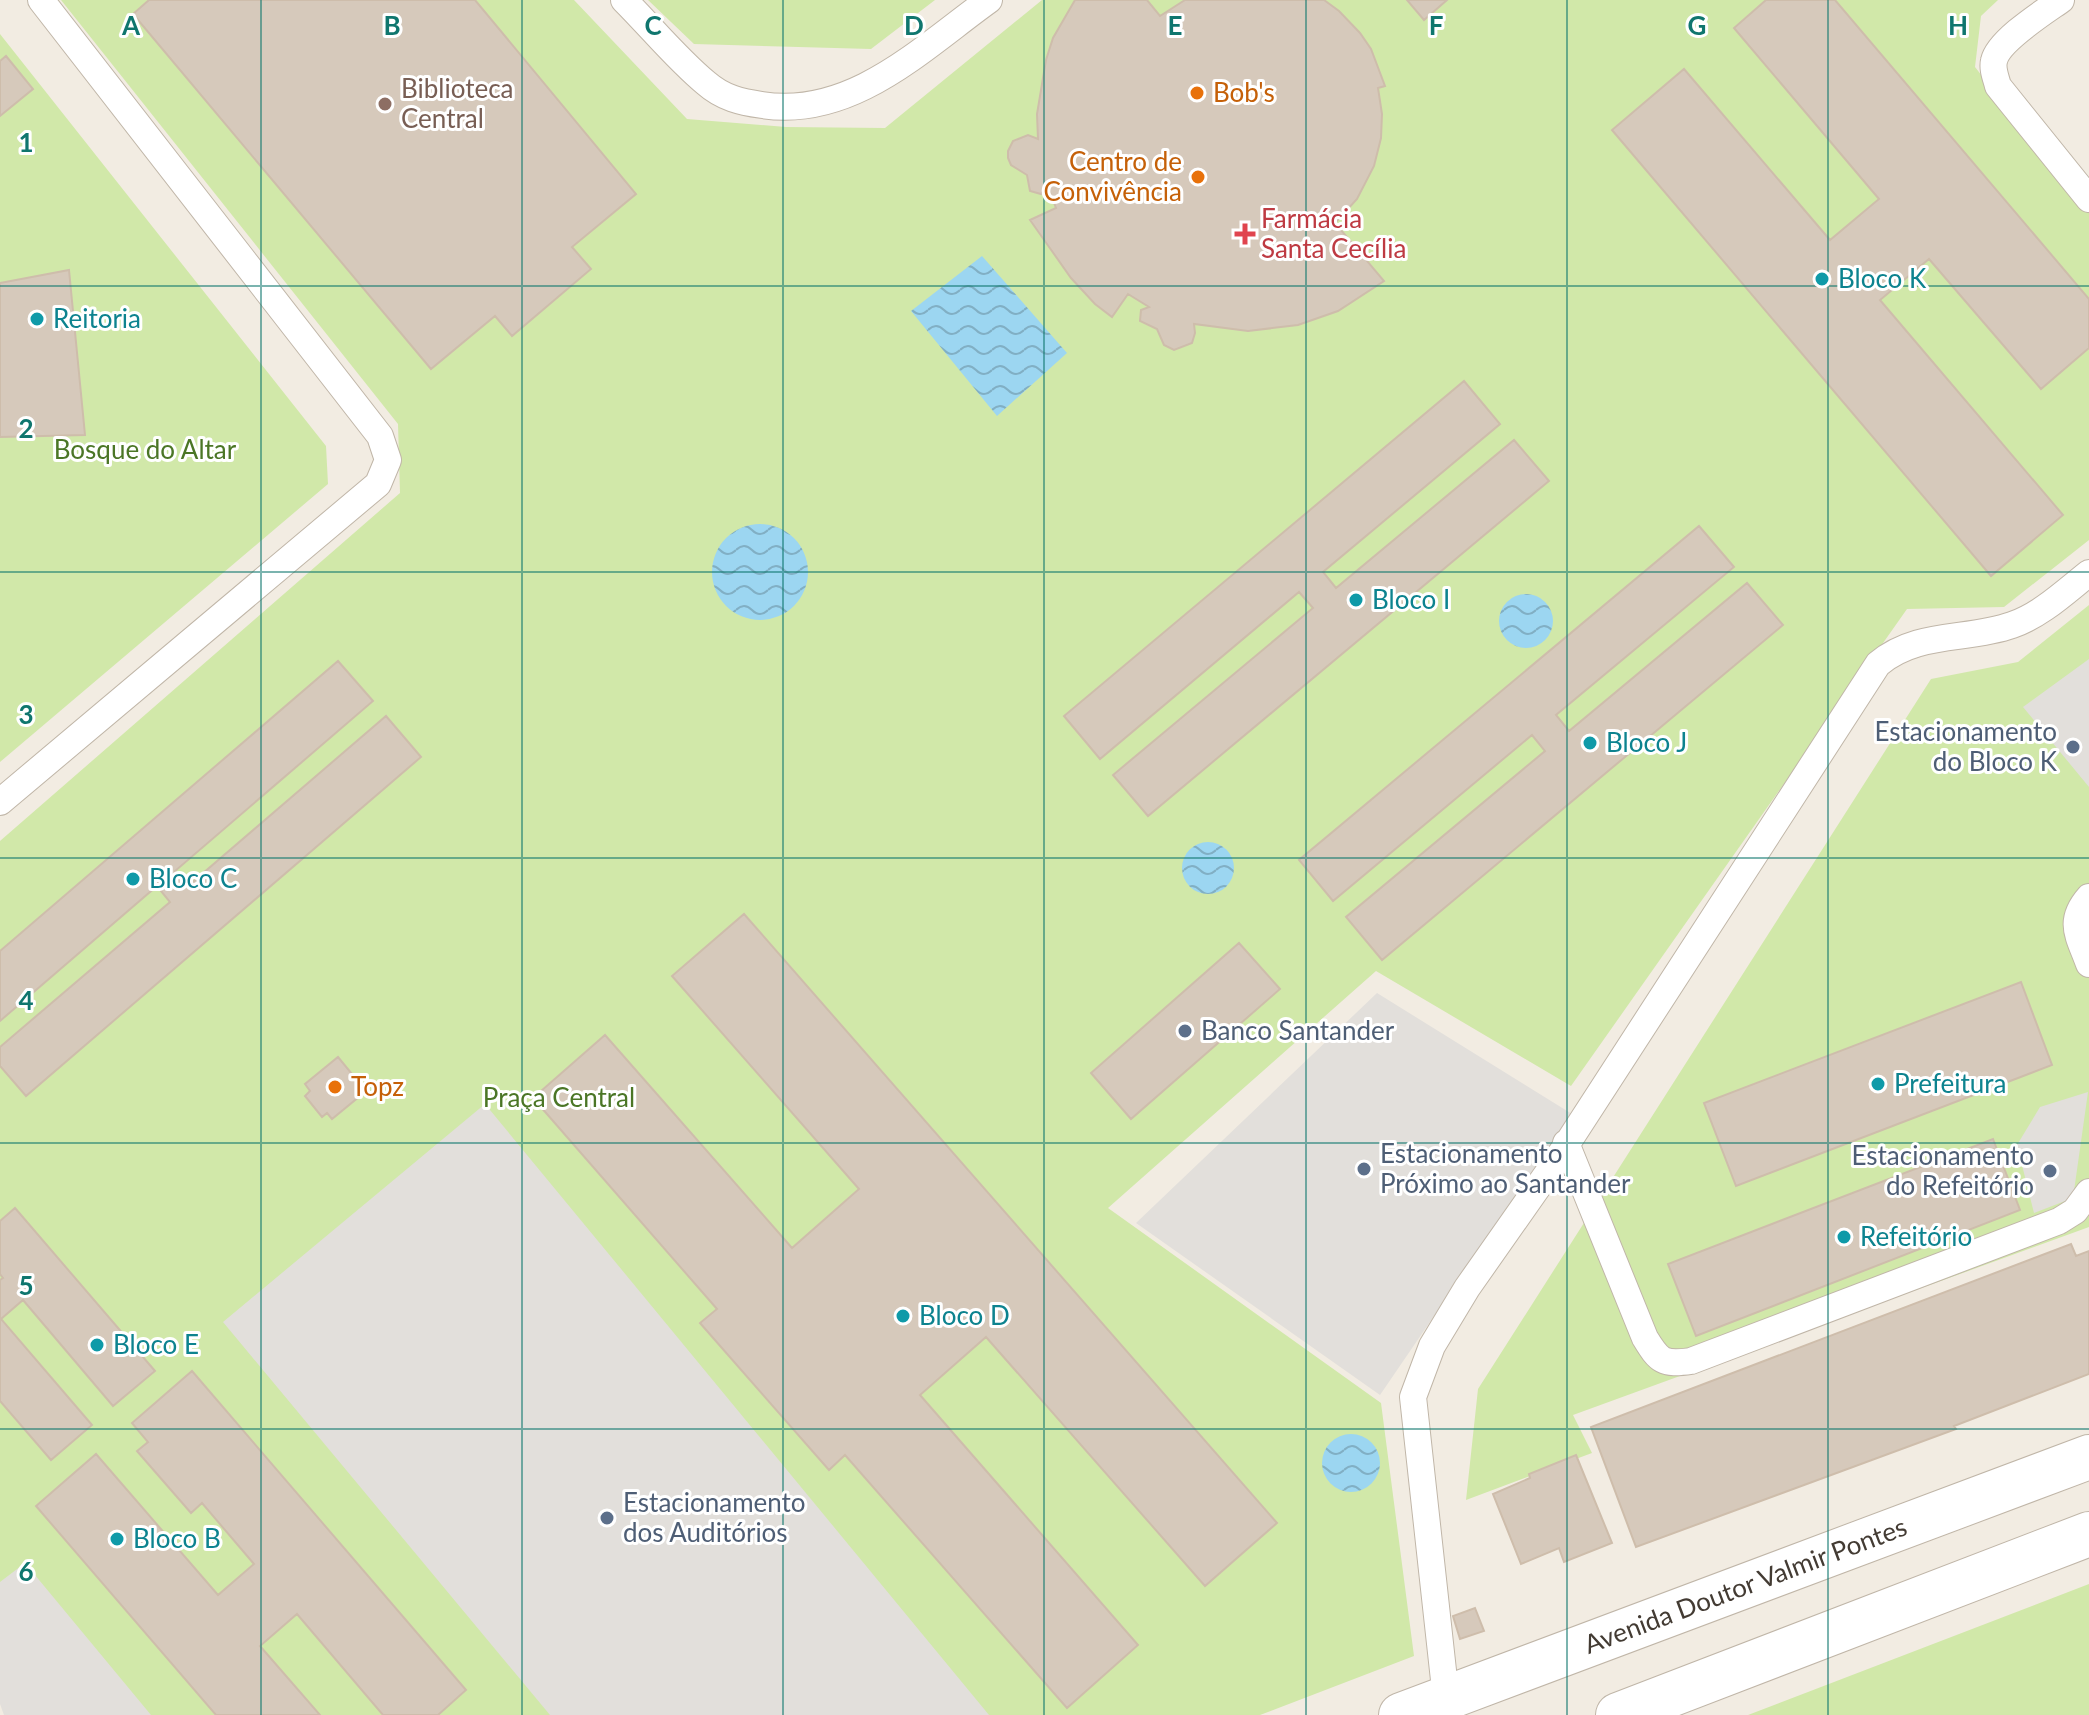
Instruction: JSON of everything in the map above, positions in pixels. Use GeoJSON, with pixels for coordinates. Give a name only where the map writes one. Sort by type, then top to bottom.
{"type":"FeatureCollection","features":[{"type":"Feature","properties":{"kind":"street","name":"Avenida Doutor Valmir Pontes"},"geometry":{"type":"LineString","coordinates":[[1401,1715],[2089,1457]]}},
{"type":"Feature","properties":{"kind":"street"},"geometry":{"type":"LineString","coordinates":[[1618,1715],[2089,1534]]}},
{"type":"Feature","properties":{"kind":"lane"},"geometry":{"type":"LineString","coordinates":[[0,802],[378,484],[388,460],[380,436],[41,0]]}},
{"type":"Feature","properties":{"kind":"lane"},"geometry":{"type":"LineString","coordinates":[[624,0],[707,85],[735,101],[773,107],[812,107],[867,88],[989,0]]}},
{"type":"Feature","properties":{"kind":"lane"},"geometry":{"type":"LineString","coordinates":[[2058,2],[2001,46],[1994,59],[1994,71],[1998,86],[2089,199]]}},
{"type":"Feature","properties":{"kind":"lane"},"geometry":{"type":"LineString","coordinates":[[1446,1698],[1413,1397],[1432,1346],[1467,1288],[1566,1143],[1878,664],[1906,645],[1992,631],[2015,624],[2041,611],[2089,573]]}},
{"type":"Feature","properties":{"kind":"lane"},"geometry":{"type":"LineString","coordinates":[[2089,897],[2075,918],[2089,964]]}},
{"type":"Feature","properties":{"kind":"lane"},"geometry":{"type":"LineString","coordinates":[[1566,1143],[1645,1338],[1656,1357],[1671,1364],[1691,1361],[2059,1221],[2075,1211],[2089,1192]]}},
{"type":"Feature","properties":{"kind":"green space","name":"Praça Central"},"geometry":{"type":"Polygon","coordinates":[[[61,0],[574,0],[687,119],[786,127],[885,128],[1042,0],[1998,0],[1981,16],[1975,67],[2089,213],[2089,540],[2004,607],[1907,609],[1571,1086],[1376,971],[1108,1208],[1381,1403],[1414,1656],[1260,1715],[24,1715],[0,1620],[0,841],[400,493],[398,424],[61,0]]]}},
{"type":"Feature","properties":{"kind":"green space"},"geometry":{"type":"Polygon","coordinates":[[[648,0],[935,0],[871,49],[694,44],[648,0]]]}},
{"type":"Feature","properties":{"kind":"green space","name":"Bosque do Altar"},"geometry":{"type":"Polygon","coordinates":[[[0,34],[326,446],[328,484],[0,762],[0,34]]]}},
{"type":"Feature","properties":{"kind":"green space"},"geometry":{"type":"Polygon","coordinates":[[[2089,605],[2089,1227],[1573,1415],[1592,1453],[1466,1500],[1478,1389],[1931,679],[2018,662],[2089,605]]]}},
{"type":"Feature","properties":{"kind":"green space"},"geometry":{"type":"Polygon","coordinates":[[[2089,1584],[2089,1715],[1748,1715],[2089,1584]]]}},
{"type":"Feature","properties":{"kind":"shaded area","name":"Estacionamento do Bloco K"},"geometry":{"type":"Polygon","coordinates":[[[2089,659],[2089,787],[2023,707],[2089,659]]]}},
{"type":"Feature","properties":{"kind":"shaded area","name":"Estacionamento Próximo ao Santander"},"geometry":{"type":"Polygon","coordinates":[[[1377,993],[1572,1114],[1380,1395],[1136,1223],[1377,993]]]}},
{"type":"Feature","properties":{"kind":"shaded area","name":"Estacionamento do Refeitório"},"geometry":{"type":"Polygon","coordinates":[[[2088,1092],[2073,1198],[2034,1213],[2017,1145],[2040,1107],[2088,1092]]]}},
{"type":"Feature","properties":{"kind":"shaded area","name":"Estacionamento dos Auditórios"},"geometry":{"type":"Polygon","coordinates":[[[485,1104],[989,1715],[550,1715],[223,1322],[485,1104]]]}},
{"type":"Feature","properties":{"kind":"shaded area"},"geometry":{"type":"Polygon","coordinates":[[[25,1563],[151,1715],[4,1715],[0,1704],[0,1582],[25,1563]]]}},
{"type":"Feature","properties":{"kind":"water"},"geometry":{"type":"Polygon","coordinates":[[[982,256],[1067,353],[997,416],[911,311],[982,256]]]}},
{"type":"Feature","properties":{"kind":"water"},"geometry":{"type":"Polygon","coordinates":[[[751,524],[769,524],[787,532],[800,545],[808,563],[805,591],[787,612],[769,620],[751,620],[733,612],[720,599],[712,581],[712,563],[720,545],[733,532],[751,524]]]}},
{"type":"Feature","properties":{"kind":"water"},"geometry":{"type":"Polygon","coordinates":[[[1526,594],[1545,602],[1553,621],[1545,640],[1526,648],[1507,640],[1499,621],[1507,602],[1526,594]]]}},
{"type":"Feature","properties":{"kind":"water"},"geometry":{"type":"Polygon","coordinates":[[[1208,842],[1227,849],[1234,868],[1227,887],[1208,894],[1189,887],[1182,868],[1189,849],[1208,842]]]}},
{"type":"Feature","properties":{"kind":"water"},"geometry":{"type":"Polygon","coordinates":[[[1351,1434],[1371,1443],[1380,1463],[1371,1483],[1351,1492],[1331,1483],[1322,1463],[1331,1443],[1351,1434]]]}},
{"type":"Feature","properties":{"kind":"building","name":"Biblioteca Central"},"geometry":{"type":"Polygon","coordinates":[[[149,0],[475,0],[636,194],[572,247],[591,269],[512,336],[495,316],[431,369],[133,14],[149,0]]]}},
{"type":"Feature","properties":{"kind":"building","name":"Centro de Convivência"},"geometry":{"type":"Polygon","coordinates":[[[1075,0],[1147,0],[1160,16],[1185,0],[1324,0],[1339,11],[1371,49],[1385,86],[1378,88],[1382,114],[1381,138],[1374,166],[1357,199],[1335,223],[1384,281],[1338,311],[1298,325],[1248,331],[1194,324],[1192,343],[1174,350],[1164,345],[1157,329],[1140,321],[1141,310],[1149,307],[1128,294],[1112,317],[1095,304],[1071,278],[1030,220],[1056,208],[1047,185],[1041,194],[1030,191],[1027,175],[1011,165],[1008,158],[1013,141],[1028,135],[1038,139],[1037,114],[1046,60],[1053,38],[1075,0]]]}},
{"type":"Feature","properties":{"kind":"building"},"geometry":{"type":"Polygon","coordinates":[[[1407,0],[1447,0],[1424,20],[1407,0]]]}},
{"type":"Feature","properties":{"kind":"building","name":"Bloco K"},"geometry":{"type":"Polygon","coordinates":[[[1766,0],[1835,0],[2089,299],[2089,348],[2041,389],[1929,259],[1880,300],[2063,515],[1991,576],[1612,130],[1684,69],[1830,240],[1879,199],[1734,28],[1766,0]]]}},
{"type":"Feature","properties":{"kind":"building"},"geometry":{"type":"Polygon","coordinates":[[[6,56],[33,89],[0,116],[0,61],[6,56]]]}},
{"type":"Feature","properties":{"kind":"building","name":"Reitoria"},"geometry":{"type":"Polygon","coordinates":[[[69,270],[85,435],[0,437],[0,283],[69,270]]]}},
{"type":"Feature","properties":{"kind":"building","name":"Bloco I"},"geometry":{"type":"Polygon","coordinates":[[[1464,381],[1500,424],[1323,572],[1336,588],[1514,440],[1549,481],[1148,816],[1113,775],[1313,608],[1299,592],[1100,759],[1064,716],[1464,381]]]}},
{"type":"Feature","properties":{"kind":"building","name":"Bloco J"},"geometry":{"type":"Polygon","coordinates":[[[1699,526],[1734,567],[1556,715],[1569,731],[1747,583],[1783,625],[1382,960],[1346,917],[1545,751],[1532,735],[1333,901],[1299,860],[1699,526]]]}},
{"type":"Feature","properties":{"kind":"building","name":"Bloco C"},"geometry":{"type":"Polygon","coordinates":[[[338,661],[373,701],[175,871],[188,886],[386,716],[421,757],[26,1096],[0,1066],[0,1047],[170,902],[157,886],[0,1021],[0,951],[338,661]]]}},
{"type":"Feature","properties":{"kind":"building","name":"Bloco D"},"geometry":{"type":"Polygon","coordinates":[[[744,914],[1277,1523],[1205,1586],[986,1337],[920,1395],[1138,1645],[1067,1708],[845,1455],[829,1470],[700,1323],[717,1309],[533,1098],[605,1035],[792,1248],[859,1189],[672,976],[744,914]]]}},
{"type":"Feature","properties":{"kind":"building","name":"Banco Santander"},"geometry":{"type":"Polygon","coordinates":[[[1239,943],[1280,989],[1131,1119],[1091,1073],[1239,943]]]}},
{"type":"Feature","properties":{"kind":"building","name":"Prefeitura"},"geometry":{"type":"Polygon","coordinates":[[[2021,982],[2052,1065],[1736,1186],[1704,1103],[2021,982]]]}},
{"type":"Feature","properties":{"kind":"building","name":"Topz"},"geometry":{"type":"Polygon","coordinates":[[[338,1057],[366,1091],[332,1119],[327,1113],[322,1117],[305,1096],[310,1091],[305,1084],[338,1057]]]}},
{"type":"Feature","properties":{"kind":"building","name":"Refeitório"},"geometry":{"type":"Polygon","coordinates":[[[1993,1139],[2020,1210],[1696,1336],[1668,1264],[1993,1139]]]}},
{"type":"Feature","properties":{"kind":"building","name":"Bloco E"},"geometry":{"type":"Polygon","coordinates":[[[15,1208],[155,1371],[113,1406],[23,1300],[1,1319],[92,1425],[51,1460],[0,1401],[0,1280],[3,1278],[0,1274],[0,1221],[15,1208]]]}},
{"type":"Feature","properties":{"kind":"building"},"geometry":{"type":"Polygon","coordinates":[[[2071,1244],[2076,1256],[2089,1251],[2089,1374],[1954,1426],[1956,1429],[1636,1547],[1591,1427],[2071,1244]]]}},
{"type":"Feature","properties":{"kind":"building","name":"Bloco B"},"geometry":{"type":"Polygon","coordinates":[[[192,1371],[466,1690],[438,1715],[383,1715],[297,1614],[260,1646],[320,1715],[216,1715],[36,1506],[96,1454],[218,1595],[254,1564],[202,1503],[191,1513],[137,1451],[148,1442],[132,1423],[192,1371]]]}},
{"type":"Feature","properties":{"kind":"building"},"geometry":{"type":"Polygon","coordinates":[[[1576,1455],[1612,1543],[1564,1562],[1559,1548],[1521,1564],[1493,1494],[1530,1478],[1529,1474],[1576,1455]]]}},
{"type":"Feature","properties":{"kind":"building"},"geometry":{"type":"Polygon","coordinates":[[[1475,1608],[1484,1631],[1460,1639],[1453,1616],[1475,1608]]]}},
{"type":"Feature","properties":{"kind":"place","name":"Bob's"},"geometry":{"type":"Point","coordinates":[1197,93]}},
{"type":"Feature","properties":{"kind":"place","name":"Biblioteca Central"},"geometry":{"type":"Point","coordinates":[385,104]}},
{"type":"Feature","properties":{"kind":"place","name":"Centro de Convivência"},"geometry":{"type":"Point","coordinates":[1198,177]}},
{"type":"Feature","properties":{"kind":"place","name":"Farmácia Santa Cecília"},"geometry":{"type":"Point","coordinates":[1245,234]}},
{"type":"Feature","properties":{"kind":"place","name":"Bloco K"},"geometry":{"type":"Point","coordinates":[1822,279]}},
{"type":"Feature","properties":{"kind":"place","name":"Reitoria"},"geometry":{"type":"Point","coordinates":[37,319]}},
{"type":"Feature","properties":{"kind":"place","name":"Bloco I"},"geometry":{"type":"Point","coordinates":[1356,600]}},
{"type":"Feature","properties":{"kind":"place","name":"Bloco J"},"geometry":{"type":"Point","coordinates":[1590,743]}},
{"type":"Feature","properties":{"kind":"place","name":"Estacionamento do Bloco K"},"geometry":{"type":"Point","coordinates":[2073,747]}},
{"type":"Feature","properties":{"kind":"place","name":"Bloco C"},"geometry":{"type":"Point","coordinates":[133,879]}},
{"type":"Feature","properties":{"kind":"place","name":"Banco Santander"},"geometry":{"type":"Point","coordinates":[1185,1031]}},
{"type":"Feature","properties":{"kind":"place","name":"Prefeitura"},"geometry":{"type":"Point","coordinates":[1878,1084]}},
{"type":"Feature","properties":{"kind":"place","name":"Topz"},"geometry":{"type":"Point","coordinates":[335,1087]}},
{"type":"Feature","properties":{"kind":"place","name":"Estacionamento Próximo ao Santander"},"geometry":{"type":"Point","coordinates":[1364,1169]}},
{"type":"Feature","properties":{"kind":"place","name":"Estacionamento do Refeitório"},"geometry":{"type":"Point","coordinates":[2050,1171]}},
{"type":"Feature","properties":{"kind":"place","name":"Refeitório"},"geometry":{"type":"Point","coordinates":[1844,1237]}},
{"type":"Feature","properties":{"kind":"place","name":"Bloco D"},"geometry":{"type":"Point","coordinates":[903,1316]}},
{"type":"Feature","properties":{"kind":"place","name":"Bloco E"},"geometry":{"type":"Point","coordinates":[97,1345]}},
{"type":"Feature","properties":{"kind":"place","name":"Estacionamento dos Auditórios"},"geometry":{"type":"Point","coordinates":[607,1518]}},
{"type":"Feature","properties":{"kind":"place","name":"Bloco B"},"geometry":{"type":"Point","coordinates":[117,1539]}}]}
